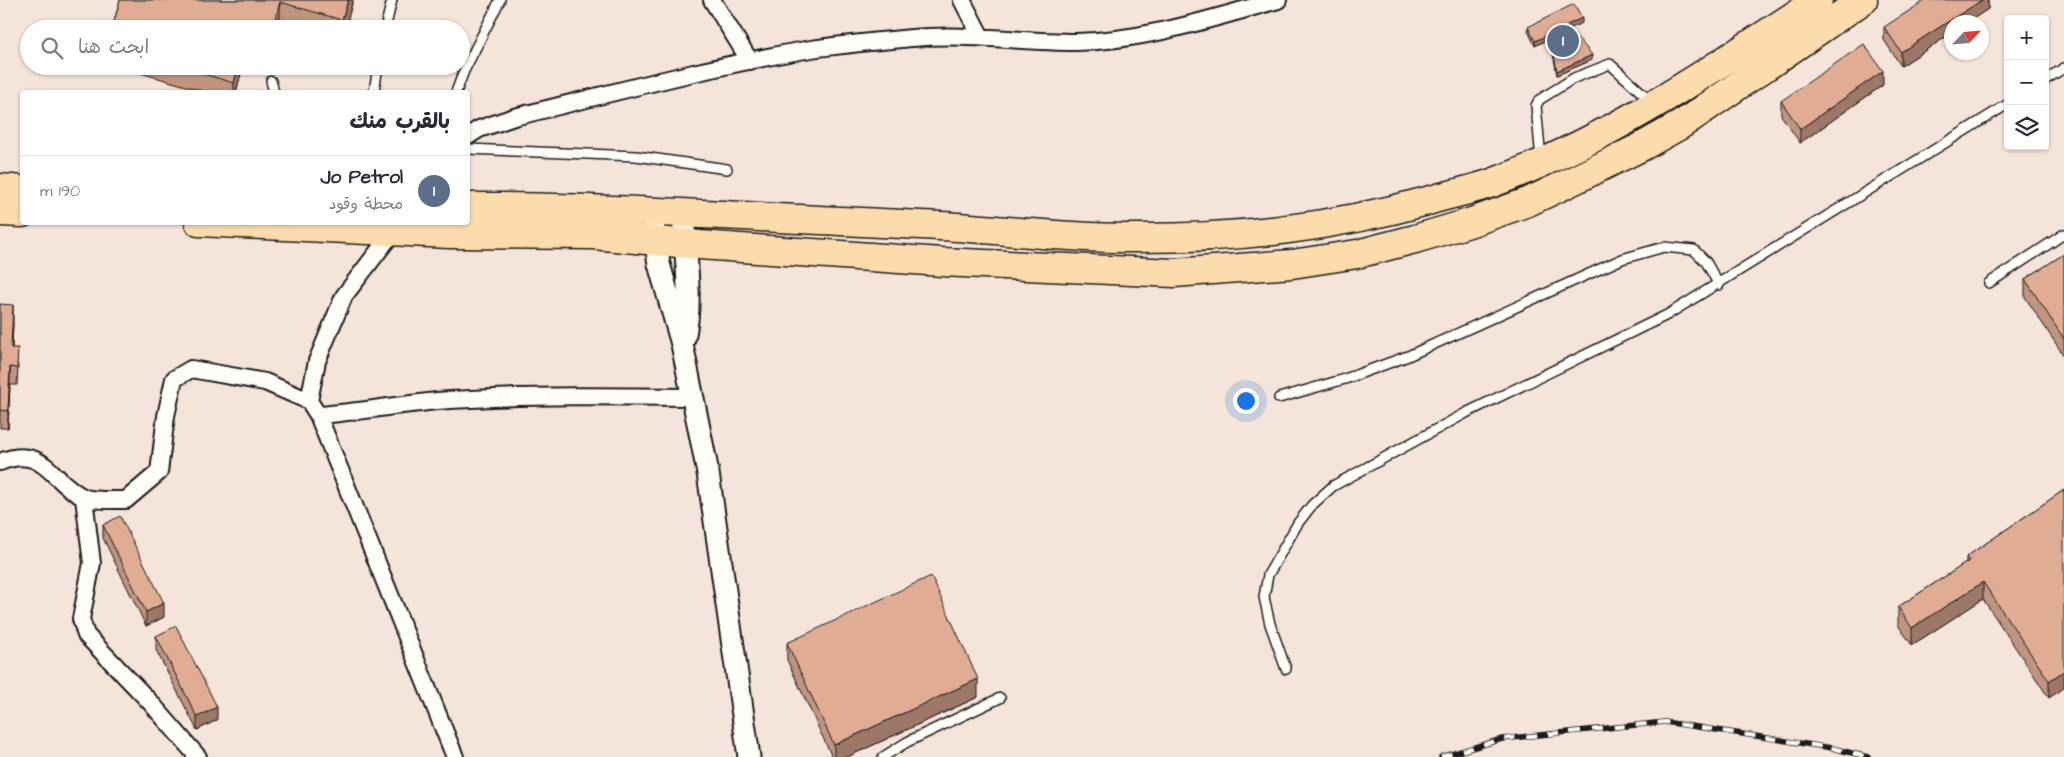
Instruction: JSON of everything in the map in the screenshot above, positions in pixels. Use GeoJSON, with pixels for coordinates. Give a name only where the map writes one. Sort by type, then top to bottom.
{"type":"FeatureCollection","features":[{"type":"Feature","properties":{"kind":"highway"},"geometry":{"type":"LineString","coordinates":[[470,207],[544,206],[651,211],[897,223],[1122,238],[1261,234],[1369,217],[1491,183],[1542,162],[1607,131],[1655,104],[1818,0]]}},
{"type":"Feature","properties":{"kind":"highway"},"geometry":{"type":"LineString","coordinates":[[257,225],[393,232],[593,235],[942,262],[1174,273],[1292,264],[1356,254],[1469,223],[1528,202],[1594,171],[1689,120],[1864,0]]}},
{"type":"Feature","properties":{"kind":"highway"},"geometry":{"type":"LineString","coordinates":[[0,188],[20,190]]}},
{"type":"Feature","properties":{"kind":"highway"},"geometry":{"type":"LineString","coordinates":[[0,212],[20,213]]}},
{"type":"Feature","properties":{"kind":"street"},"geometry":{"type":"LineString","coordinates":[[712,0],[750,61]]}},
{"type":"Feature","properties":{"kind":"street"},"geometry":{"type":"LineString","coordinates":[[962,0],[981,36]]}},
{"type":"Feature","properties":{"kind":"street"},"geometry":{"type":"LineString","coordinates":[[470,135],[479,129],[514,117],[750,61],[813,49],[914,38],[981,36],[1076,42],[1107,39],[1157,32],[1278,0]]}},
{"type":"Feature","properties":{"kind":"street"},"geometry":{"type":"LineString","coordinates":[[651,211],[663,283],[682,344],[693,397],[710,492],[749,757]]}},
{"type":"Feature","properties":{"kind":"street"},"geometry":{"type":"LineString","coordinates":[[682,344],[687,312],[683,214]]}},
{"type":"Feature","properties":{"kind":"street"},"geometry":{"type":"LineString","coordinates":[[309,401],[317,361],[344,296],[393,232]]}},
{"type":"Feature","properties":{"kind":"street"},"geometry":{"type":"LineString","coordinates":[[0,462],[14,456],[32,457],[84,498],[126,500],[159,472],[166,416],[174,379],[191,369],[265,382],[309,401],[318,415],[454,757]]}},
{"type":"Feature","properties":{"kind":"street"},"geometry":{"type":"LineString","coordinates":[[318,415],[353,413],[449,400],[574,395],[693,397]]}},
{"type":"Feature","properties":{"kind":"street"},"geometry":{"type":"LineString","coordinates":[[84,498],[92,563],[81,619],[86,635],[151,703],[198,757]]}},
{"type":"Feature","properties":{"kind":"lane"},"geometry":{"type":"LineString","coordinates":[[387,20],[392,0]]}},
{"type":"Feature","properties":{"kind":"lane"},"geometry":{"type":"LineString","coordinates":[[470,59],[500,0]]}},
{"type":"Feature","properties":{"kind":"lane"},"geometry":{"type":"LineString","coordinates":[[1542,162],[1536,106],[1539,100],[1574,78],[1610,64],[1655,104]]}},
{"type":"Feature","properties":{"kind":"lane"},"geometry":{"type":"LineString","coordinates":[[2049,77],[2064,68]]}},
{"type":"Feature","properties":{"kind":"lane"},"geometry":{"type":"LineString","coordinates":[[374,90],[377,75]]}},
{"type":"Feature","properties":{"kind":"lane"},"geometry":{"type":"LineString","coordinates":[[457,90],[462,75]]}},
{"type":"Feature","properties":{"kind":"lane"},"geometry":{"type":"LineString","coordinates":[[271,81],[273,90]]}},
{"type":"Feature","properties":{"kind":"lane"},"geometry":{"type":"LineString","coordinates":[[1286,669],[1270,624],[1264,598],[1268,575],[1298,524],[1312,505],[1334,486],[1466,413],[1667,316],[2006,105]]}},
{"type":"Feature","properties":{"kind":"lane"},"geometry":{"type":"LineString","coordinates":[[470,149],[636,156],[727,169]]}},
{"type":"Feature","properties":{"kind":"lane"},"geometry":{"type":"LineString","coordinates":[[1989,283],[2064,234]]}},
{"type":"Feature","properties":{"kind":"lane"},"geometry":{"type":"LineString","coordinates":[[1279,398],[1408,356],[1622,259],[1664,247],[1694,250],[1706,262],[1719,285]]}},
{"type":"Feature","properties":{"kind":"lane"},"geometry":{"type":"LineString","coordinates":[[883,757],[907,742],[1000,698]]}},
{"type":"Feature","properties":{"kind":"building"},"geometry":{"type":"Polygon","coordinates":[[[120,0],[348,0],[342,20],[280,2],[275,20],[114,20],[120,0]]]}},
{"type":"Feature","properties":{"kind":"building"},"geometry":{"type":"Polygon","coordinates":[[[1926,0],[1982,0],[1959,15],[1944,15],[1944,24],[1901,52],[1884,27],[1926,0]]]}},
{"type":"Feature","properties":{"kind":"building"},"geometry":{"type":"Polygon","coordinates":[[[1574,4],[1582,18],[1567,25],[1592,55],[1557,71],[1550,34],[1535,41],[1528,27],[1574,4]]]}},
{"type":"Feature","properties":{"kind":"building"},"geometry":{"type":"Polygon","coordinates":[[[1864,44],[1883,71],[1800,129],[1781,101],[1864,44]]]}},
{"type":"Feature","properties":{"kind":"building"},"geometry":{"type":"Polygon","coordinates":[[[207,75],[236,75],[234,83],[207,75]]]}},
{"type":"Feature","properties":{"kind":"building"},"geometry":{"type":"Polygon","coordinates":[[[2064,254],[2064,339],[2025,279],[2064,254]]]}},
{"type":"Feature","properties":{"kind":"building"},"geometry":{"type":"Polygon","coordinates":[[[0,304],[13,305],[11,348],[18,348],[17,368],[10,367],[8,411],[0,410],[0,304]]]}},
{"type":"Feature","properties":{"kind":"building"},"geometry":{"type":"Polygon","coordinates":[[[2064,490],[2064,671],[2049,681],[1983,582],[1912,628],[1898,607],[1969,561],[1966,557],[2064,490]]]}},
{"type":"Feature","properties":{"kind":"building"},"geometry":{"type":"Polygon","coordinates":[[[120,516],[164,603],[146,612],[103,525],[120,516]]]}},
{"type":"Feature","properties":{"kind":"building"},"geometry":{"type":"Polygon","coordinates":[[[931,576],[978,679],[834,745],[787,643],[931,576]]]}},
{"type":"Feature","properties":{"kind":"building"},"geometry":{"type":"Polygon","coordinates":[[[176,626],[217,707],[197,717],[156,636],[176,626]]]}},
{"type":"Feature","properties":{"kind":"railway"},"geometry":{"type":"LineString","coordinates":[[1441,757],[1502,739],[1665,722],[1832,748],[1868,757]]}},
{"type":"Feature","properties":{"kind":"place","name":"Jo Petrol"},"geometry":{"type":"Point","coordinates":[1563,41]}}]}
